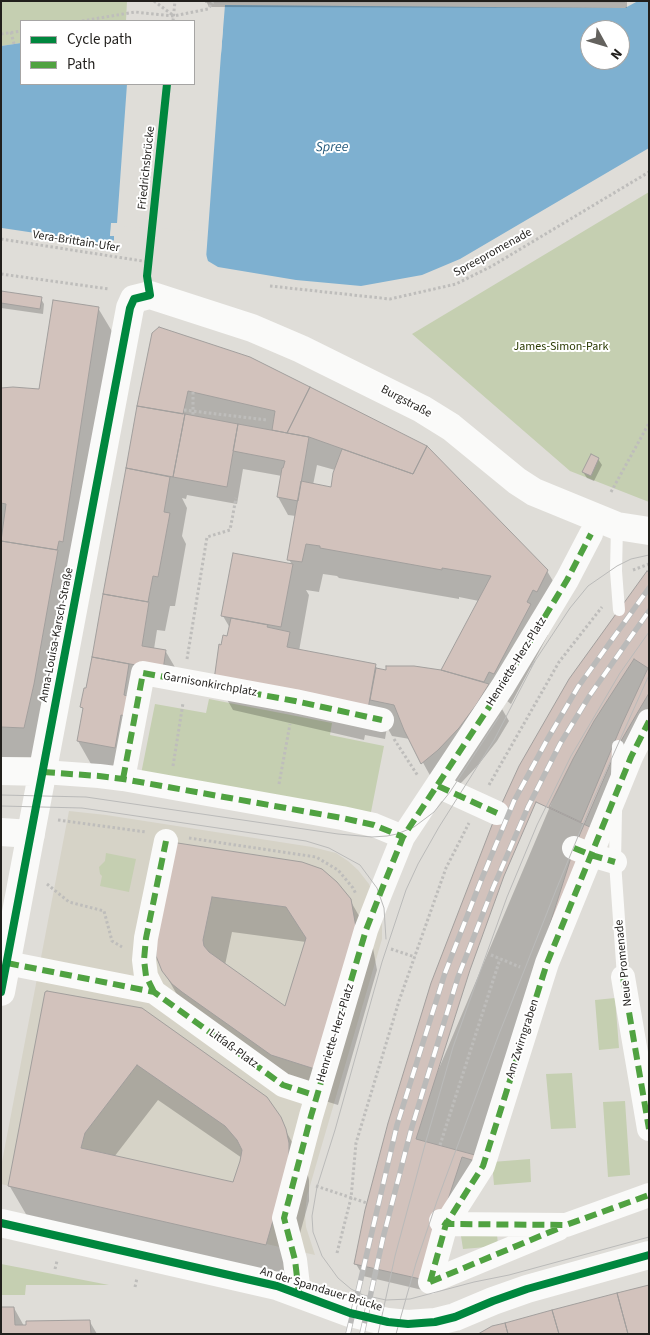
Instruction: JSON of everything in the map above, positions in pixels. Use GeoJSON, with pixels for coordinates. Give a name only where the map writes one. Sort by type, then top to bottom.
{"type":"FeatureCollection","features":[{"type":"Feature","properties":{"kind":"street","name":"Burgstraße"},"geometry":{"type":"LineString","coordinates":[[148,286],[252,328],[357,376],[422,409],[451,427],[524,487],[545,498],[617,526],[649,532]]}},
{"type":"Feature","properties":{"kind":"street","name":"Anna-Louisa-Karsch-Straße"},"geometry":{"type":"LineString","coordinates":[[1,992],[130,308],[134,299],[148,286]]}},
{"type":"Feature","properties":{"kind":"street","name":"Henriette-Herz-Platz"},"geometry":{"type":"LineString","coordinates":[[299,1294],[295,1260],[284,1218],[317,1096],[366,930],[403,837],[503,686],[591,534]]}},
{"type":"Feature","properties":{"kind":"street","name":"Garnisonkirchplatz"},"geometry":{"type":"LineString","coordinates":[[123,779],[143,673],[295,701],[382,720]]}},
{"type":"Feature","properties":{"kind":"street","name":"Neue Promenade"},"geometry":{"type":"LineString","coordinates":[[616,794],[631,757],[649,721]]}},
{"type":"Feature","properties":{"kind":"street"},"geometry":{"type":"LineString","coordinates":[[1,771],[43,772],[123,779],[342,818],[374,825],[403,837]]}},
{"type":"Feature","properties":{"kind":"street"},"geometry":{"type":"LineString","coordinates":[[434,791],[488,809]]}},
{"type":"Feature","properties":{"kind":"street","name":"Am Zwirngraben"},"geometry":{"type":"LineString","coordinates":[[566,1225],[430,1282],[443,1222],[482,1166],[582,852],[616,794]]}},
{"type":"Feature","properties":{"kind":"street"},"geometry":{"type":"LineString","coordinates":[[1,832],[31,834]]}},
{"type":"Feature","properties":{"kind":"street"},"geometry":{"type":"LineString","coordinates":[[154,992],[146,976],[144,960],[146,938],[166,837]]}},
{"type":"Feature","properties":{"kind":"street"},"geometry":{"type":"LineString","coordinates":[[582,852],[615,862]]}},
{"type":"Feature","properties":{"kind":"street","name":"Litfaß-Platz"},"geometry":{"type":"LineString","coordinates":[[7,964],[154,992],[283,1085],[317,1096]]}},
{"type":"Feature","properties":{"kind":"street","name":"Neue Promenade"},"geometry":{"type":"LineString","coordinates":[[623,977],[649,1129]]}},
{"type":"Feature","properties":{"kind":"street"},"geometry":{"type":"LineString","coordinates":[[443,1222],[566,1225],[649,1196]]}},
{"type":"Feature","properties":{"kind":"street","name":"An der Spandauer Brücke"},"geometry":{"type":"LineString","coordinates":[[1,1223],[277,1286],[350,1313],[388,1322],[434,1328],[455,1317],[527,1289],[640,1257]]}},
{"type":"Feature","properties":{"kind":"lane"},"geometry":{"type":"LineString","coordinates":[[617,526],[619,610]]}},
{"type":"Feature","properties":{"kind":"lane","name":"Neue Promenade"},"geometry":{"type":"LineString","coordinates":[[618,746],[615,862],[623,977]]}},
{"type":"Feature","properties":{"kind":"path"},"geometry":{"type":"LineString","coordinates":[[154,1],[174,16]]}},
{"type":"Feature","properties":{"kind":"path"},"geometry":{"type":"LineString","coordinates":[[173,20],[175,1]]}},
{"type":"Feature","properties":{"kind":"path"},"geometry":{"type":"LineString","coordinates":[[88,20],[135,12],[174,16],[208,9],[213,2]]}},
{"type":"Feature","properties":{"kind":"path"},"geometry":{"type":"LineString","coordinates":[[1,34],[20,31]]}},
{"type":"Feature","properties":{"kind":"path"},"geometry":{"type":"LineString","coordinates":[[11,32],[14,44]]}},
{"type":"Feature","properties":{"kind":"path"},"geometry":{"type":"LineString","coordinates":[[1,274],[110,289]]}},
{"type":"Feature","properties":{"kind":"path"},"geometry":{"type":"LineString","coordinates":[[193,392],[193,414]]}},
{"type":"Feature","properties":{"kind":"path"},"geometry":{"type":"LineString","coordinates":[[184,410],[193,414],[268,420]]}},
{"type":"Feature","properties":{"kind":"path"},"geometry":{"type":"LineString","coordinates":[[611,492],[649,423]]}},
{"type":"Feature","properties":{"kind":"path"},"geometry":{"type":"LineString","coordinates":[[184,680],[207,537],[230,530],[236,498]]}},
{"type":"Feature","properties":{"kind":"path"},"geometry":{"type":"LineString","coordinates":[[337,1253],[351,1198],[356,1143],[399,1001],[446,868],[488,809],[559,662],[628,573],[640,566],[649,564]]}},
{"type":"Feature","properties":{"kind":"path"},"geometry":{"type":"LineString","coordinates":[[172,768],[183,707]]}},
{"type":"Feature","properties":{"kind":"path"},"geometry":{"type":"LineString","coordinates":[[278,789],[292,716]]}},
{"type":"Feature","properties":{"kind":"path"},"geometry":{"type":"LineString","coordinates":[[382,720],[434,791]]}},
{"type":"Feature","properties":{"kind":"path"},"geometry":{"type":"LineString","coordinates":[[31,834],[58,820],[316,857],[338,870],[353,888],[362,908],[366,930]]}},
{"type":"Feature","properties":{"kind":"path"},"geometry":{"type":"LineString","coordinates":[[47,884],[69,902],[104,911],[112,941],[144,960]]}},
{"type":"Feature","properties":{"kind":"path"},"geometry":{"type":"LineString","coordinates":[[392,949],[415,957]]}},
{"type":"Feature","properties":{"kind":"path"},"geometry":{"type":"LineString","coordinates":[[491,955],[520,966]]}},
{"type":"Feature","properties":{"kind":"path"},"geometry":{"type":"LineString","coordinates":[[440,1145],[500,959]]}},
{"type":"Feature","properties":{"kind":"path"},"geometry":{"type":"LineString","coordinates":[[294,1179],[367,1203]]}},
{"type":"Feature","properties":{"kind":"path"},"geometry":{"type":"LineString","coordinates":[[55,1269],[57,1258]]}},
{"type":"Feature","properties":{"kind":"path"},"geometry":{"type":"LineString","coordinates":[[135,1287],[137,1277]]}},
{"type":"Feature","properties":{"kind":"shaded area"},"geometry":{"type":"Polygon","coordinates":[[[69,811],[312,847],[336,853],[358,870],[369,884],[378,906],[382,925],[382,939],[307,1196],[306,1227],[315,1255],[1,1184],[1,1167],[69,811]]]}},
{"type":"Feature","properties":{"kind":"green space"},"geometry":{"type":"Polygon","coordinates":[[[1,1],[127,1],[126,20],[20,20],[20,43],[1,46],[1,1]]]}},
{"type":"Feature","properties":{"kind":"green space","name":"James-Simon-Park"},"geometry":{"type":"Polygon","coordinates":[[[649,192],[649,502],[570,471],[412,334],[649,192]]]}},
{"type":"Feature","properties":{"kind":"green space"},"geometry":{"type":"Polygon","coordinates":[[[209,699],[332,723],[330,735],[384,746],[370,817],[141,774],[155,704],[206,713],[209,699]]]}},
{"type":"Feature","properties":{"kind":"green space"},"geometry":{"type":"Polygon","coordinates":[[[106,853],[136,859],[129,892],[100,886],[102,876],[99,867],[105,861],[106,853]]]}},
{"type":"Feature","properties":{"kind":"green space"},"geometry":{"type":"Polygon","coordinates":[[[615,998],[619,1048],[599,1050],[595,1000],[615,998]]]}},
{"type":"Feature","properties":{"kind":"green space"},"geometry":{"type":"Polygon","coordinates":[[[572,1073],[576,1128],[551,1129],[546,1074],[572,1073]]]}},
{"type":"Feature","properties":{"kind":"green space"},"geometry":{"type":"Polygon","coordinates":[[[625,1101],[630,1175],[608,1177],[603,1102],[625,1101]]]}},
{"type":"Feature","properties":{"kind":"green space"},"geometry":{"type":"Polygon","coordinates":[[[530,1159],[531,1182],[494,1185],[492,1162],[530,1159]]]}},
{"type":"Feature","properties":{"kind":"green space"},"geometry":{"type":"Polygon","coordinates":[[[497,1234],[498,1246],[463,1249],[461,1236],[497,1234]]]}},
{"type":"Feature","properties":{"kind":"green space"},"geometry":{"type":"Polygon","coordinates":[[[1,1264],[109,1285],[26,1285],[25,1295],[1,1295],[1,1264]]]}},
{"type":"Feature","properties":{"kind":"water","name":"Spree"},"geometry":{"type":"Polygon","coordinates":[[[638,1],[649,1],[649,148],[460,259],[422,275],[361,286],[296,280],[218,267],[208,261],[205,251],[207,228],[112,223],[110,236],[114,236],[114,240],[109,244],[2,228],[1,46],[20,43],[20,85],[195,85],[221,54],[225,5],[625,8],[638,1]]]}},
{"type":"Feature","properties":{"kind":"pier"},"geometry":{"type":"Polygon","coordinates":[[[220,27],[223,27],[206,259],[202,251],[205,231],[114,226],[113,234],[116,236],[110,236],[111,223],[117,223],[127,85],[195,85],[195,50],[218,52],[220,27]]]}},
{"type":"Feature","properties":{"kind":"building"},"geometry":{"type":"Polygon","coordinates":[[[205,1],[625,2],[205,2],[205,1]]]}},
{"type":"Feature","properties":{"kind":"building"},"geometry":{"type":"Polygon","coordinates":[[[1,291],[42,297],[40,309],[1,303],[1,291]]]}},
{"type":"Feature","properties":{"kind":"building"},"geometry":{"type":"Polygon","coordinates":[[[53,300],[99,307],[63,542],[59,541],[57,550],[1,541],[6,504],[1,503],[1,388],[39,389],[53,300]]]}},
{"type":"Feature","properties":{"kind":"building"},"geometry":{"type":"Polygon","coordinates":[[[159,327],[250,357],[310,387],[287,433],[272,430],[275,411],[188,391],[183,414],[137,406],[152,333],[159,327]]]}},
{"type":"Feature","properties":{"kind":"building"},"geometry":{"type":"Polygon","coordinates":[[[310,387],[427,446],[413,474],[309,437],[287,433],[310,387]]]}},
{"type":"Feature","properties":{"kind":"building"},"geometry":{"type":"Polygon","coordinates":[[[137,406],[185,414],[173,477],[126,468],[137,406]]]}},
{"type":"Feature","properties":{"kind":"building"},"geometry":{"type":"Polygon","coordinates":[[[185,414],[238,424],[227,487],[173,477],[185,414]]]}},
{"type":"Feature","properties":{"kind":"building"},"geometry":{"type":"Polygon","coordinates":[[[238,424],[309,437],[298,501],[277,497],[285,461],[233,451],[238,424]]]}},
{"type":"Feature","properties":{"kind":"building"},"geometry":{"type":"Polygon","coordinates":[[[427,446],[548,570],[537,592],[533,590],[527,602],[531,604],[494,674],[489,672],[484,682],[441,670],[491,576],[442,568],[442,570],[306,544],[302,562],[287,560],[301,481],[331,487],[333,473],[342,449],[413,474],[427,446]]]}},
{"type":"Feature","properties":{"kind":"building"},"geometry":{"type":"Polygon","coordinates":[[[591,454],[599,458],[591,476],[582,472],[591,454]]]}},
{"type":"Feature","properties":{"kind":"building"},"geometry":{"type":"Polygon","coordinates":[[[126,468],[170,477],[164,512],[170,513],[158,577],[153,576],[148,602],[103,594],[126,468]]]}},
{"type":"Feature","properties":{"kind":"building"},"geometry":{"type":"Polygon","coordinates":[[[1,541],[58,550],[34,684],[24,728],[1,727],[1,541]]]}},
{"type":"Feature","properties":{"kind":"building"},"geometry":{"type":"Polygon","coordinates":[[[233,553],[293,564],[281,627],[221,616],[233,553]]]}},
{"type":"Feature","properties":{"kind":"building"},"geometry":{"type":"Polygon","coordinates":[[[647,571],[649,572],[649,693],[618,746],[574,848],[475,1161],[462,1157],[441,1221],[425,1280],[354,1264],[365,1210],[388,1123],[431,983],[492,825],[519,766],[569,679],[647,571]]]}},
{"type":"Feature","properties":{"kind":"building"},"geometry":{"type":"Polygon","coordinates":[[[103,594],[149,602],[142,646],[166,650],[163,670],[92,657],[103,594]]]}},
{"type":"Feature","properties":{"kind":"building"},"geometry":{"type":"Polygon","coordinates":[[[231,618],[268,625],[267,627],[290,632],[287,647],[376,664],[368,709],[214,680],[219,644],[221,645],[223,635],[227,636],[231,618]]]}},
{"type":"Feature","properties":{"kind":"building"},"geometry":{"type":"Polygon","coordinates":[[[92,657],[129,664],[124,695],[132,697],[129,717],[121,715],[115,748],[77,741],[83,708],[80,707],[92,657]]]}},
{"type":"Feature","properties":{"kind":"building"},"geometry":{"type":"Polygon","coordinates":[[[634,659],[648,668],[622,724],[581,822],[549,807],[594,721],[634,659]]]}},
{"type":"Feature","properties":{"kind":"building"},"geometry":{"type":"Polygon","coordinates":[[[386,666],[414,666],[441,670],[489,684],[459,728],[438,750],[421,764],[394,705],[370,700],[376,668],[386,670],[386,666]]]}},
{"type":"Feature","properties":{"kind":"building"},"geometry":{"type":"Polygon","coordinates":[[[536,802],[592,828],[475,1155],[416,1139],[470,970],[504,876],[536,802]]]}},
{"type":"Feature","properties":{"kind":"building"},"geometry":{"type":"Polygon","coordinates":[[[171,842],[302,862],[322,869],[337,882],[351,899],[357,933],[318,1070],[271,1055],[172,984],[162,971],[156,956],[157,923],[171,842]],[[212,897],[203,940],[204,946],[209,952],[285,1006],[306,938],[286,907],[212,897]]]}},
{"type":"Feature","properties":{"kind":"building"},"geometry":{"type":"Polygon","coordinates":[[[45,992],[142,1008],[267,1097],[281,1117],[286,1129],[289,1143],[289,1165],[266,1245],[8,1186],[45,992]],[[137,1065],[85,1133],[81,1148],[233,1182],[242,1150],[237,1140],[225,1126],[137,1065]]]}},
{"type":"Feature","properties":{"kind":"building"},"geometry":{"type":"Polygon","coordinates":[[[649,1285],[649,1334],[628,1334],[617,1293],[649,1285]]]}},
{"type":"Feature","properties":{"kind":"building"},"geometry":{"type":"Polygon","coordinates":[[[617,1293],[628,1334],[559,1334],[552,1310],[617,1293]]]}},
{"type":"Feature","properties":{"kind":"building"},"geometry":{"type":"Polygon","coordinates":[[[1,1307],[14,1307],[15,1325],[26,1325],[26,1321],[90,1320],[91,1334],[1,1334],[1,1307]]]}},
{"type":"Feature","properties":{"kind":"building"},"geometry":{"type":"Polygon","coordinates":[[[552,1310],[559,1334],[508,1334],[505,1323],[552,1310]]]}},
{"type":"Feature","properties":{"kind":"building"},"geometry":{"type":"Polygon","coordinates":[[[505,1323],[508,1334],[478,1334],[492,1326],[505,1323]]]}},
{"type":"Feature","properties":{"kind":"tram line"},"geometry":{"type":"LineString","coordinates":[[531,667],[570,608],[588,586],[617,566],[631,559],[649,555]]}},
{"type":"Feature","properties":{"kind":"tram line"},"geometry":{"type":"LineString","coordinates":[[378,1334],[395,1256],[453,1047],[507,897],[537,825],[571,756],[620,673],[649,632]]}},
{"type":"Feature","properties":{"kind":"tram line"},"geometry":{"type":"LineString","coordinates":[[535,661],[494,740],[439,827],[406,890],[382,962],[317,1187],[312,1216],[313,1232],[322,1256],[338,1278],[351,1289],[363,1295],[386,1300],[410,1299],[509,1275],[649,1237]]}},
{"type":"Feature","properties":{"kind":"tram line"},"geometry":{"type":"LineString","coordinates":[[396,1334],[416,1263],[437,1201],[499,1034],[593,800],[649,675]]}},
{"type":"Feature","properties":{"kind":"tram line"},"geometry":{"type":"LineString","coordinates":[[1,795],[86,797],[338,834],[372,837],[387,836],[414,827],[434,812],[450,792],[499,717]]}},
{"type":"Feature","properties":{"kind":"tram line"},"geometry":{"type":"LineString","coordinates":[[1,806],[82,808],[306,841],[329,848],[360,865],[377,888],[384,908],[386,939]]}},
{"type":"Feature","properties":{"kind":"railway"},"geometry":{"type":"LineString","coordinates":[[348,1334],[397,1125],[445,973],[480,883],[514,801],[547,740],[578,687],[649,588]]}},
{"type":"Feature","properties":{"kind":"railway"},"geometry":{"type":"LineString","coordinates":[[362,1334],[383,1238],[411,1130],[458,977],[493,888],[528,807],[560,744],[590,695],[649,611]]}},
{"type":"Feature","properties":{"kind":"marked path"},"geometry":{"type":"LineString","coordinates":[[299,1294],[295,1260],[284,1218],[311,1116],[366,930],[403,837],[503,686],[567,580],[591,534]]}},
{"type":"Feature","properties":{"kind":"marked path"},"geometry":{"type":"LineString","coordinates":[[123,779],[143,673],[295,701],[382,720]]}},
{"type":"Feature","properties":{"kind":"marked path"},"geometry":{"type":"LineString","coordinates":[[430,1282],[446,1224],[483,1166],[547,963],[631,757],[649,721]]}},
{"type":"Feature","properties":{"kind":"marked path"},"geometry":{"type":"LineString","coordinates":[[43,772],[123,779],[342,818],[374,825],[403,837]]}},
{"type":"Feature","properties":{"kind":"marked path"},"geometry":{"type":"LineString","coordinates":[[438,786],[497,813]]}},
{"type":"Feature","properties":{"kind":"marked path"},"geometry":{"type":"LineString","coordinates":[[154,992],[146,976],[144,960],[146,938],[166,841]]}},
{"type":"Feature","properties":{"kind":"marked path"},"geometry":{"type":"LineString","coordinates":[[574,848],[615,862]]}},
{"type":"Feature","properties":{"kind":"marked path"},"geometry":{"type":"LineString","coordinates":[[7,963],[154,992],[283,1085],[317,1096]]}},
{"type":"Feature","properties":{"kind":"marked path"},"geometry":{"type":"LineString","coordinates":[[623,977],[649,1129]]}},
{"type":"Feature","properties":{"kind":"marked path"},"geometry":{"type":"LineString","coordinates":[[443,1222],[446,1224],[566,1225],[649,1195]]}},
{"type":"Feature","properties":{"kind":"marked path"},"geometry":{"type":"LineString","coordinates":[[430,1282],[562,1227]]}},
{"type":"Feature","properties":{"kind":"cycle path","name":"Friedrichsbrücke"},"geometry":{"type":"LineString","coordinates":[[1,992],[130,308],[134,299],[150,295],[147,276],[167,85]]}},
{"type":"Feature","properties":{"kind":"cycle path"},"geometry":{"type":"LineString","coordinates":[[1,1223],[277,1286],[350,1313],[388,1322],[408,1324],[435,1322],[455,1317],[527,1289],[649,1255]]}}]}
